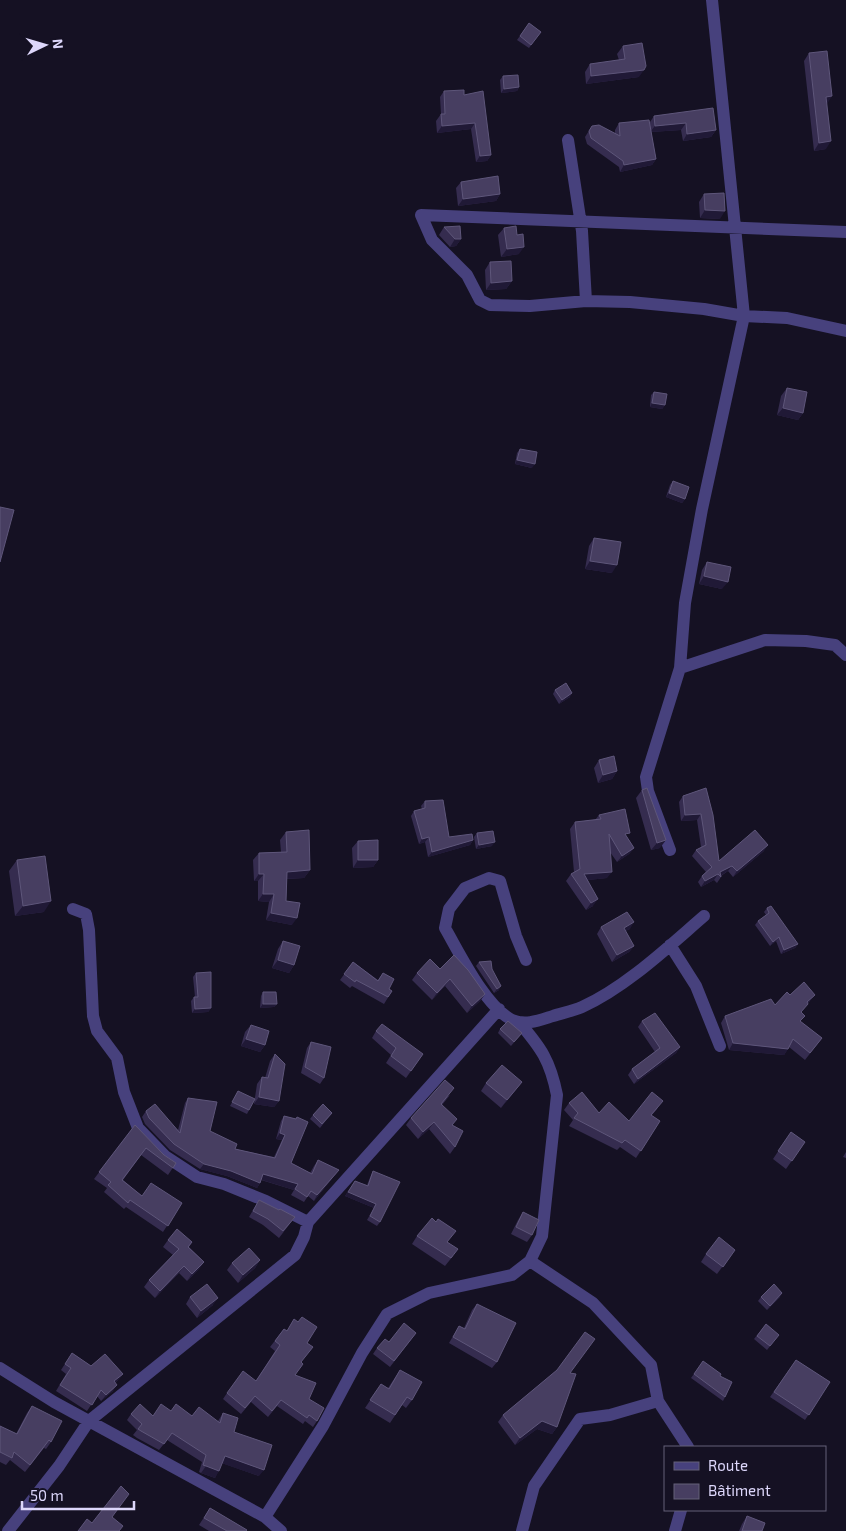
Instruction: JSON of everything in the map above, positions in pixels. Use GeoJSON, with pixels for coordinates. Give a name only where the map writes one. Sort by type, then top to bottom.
{"type":"FeatureCollection","features":[{"type":"Feature","properties":{"kind":"street"},"geometry":{"type":"LineString","coordinates":[[670,850],[648,790],[646,777],[680,668],[686,603],[700,518],[744,316],[737,228],[726,152],[712,0]]}},
{"type":"Feature","properties":{"kind":"street"},"geometry":{"type":"LineString","coordinates":[[568,140],[581,221],[586,301]]}},
{"type":"Feature","properties":{"kind":"street"},"geometry":{"type":"LineString","coordinates":[[846,232],[421,215],[432,240],[467,275],[480,300],[490,305],[530,306],[586,301],[666,305],[744,316],[787,318],[846,331]]}},
{"type":"Feature","properties":{"kind":"street"},"geometry":{"type":"LineString","coordinates":[[680,668],[765,640],[806,641],[835,645],[846,654]]}},
{"type":"Feature","properties":{"kind":"street"},"geometry":{"type":"LineString","coordinates":[[526,960],[516,936],[500,881],[490,878],[465,888],[449,909],[445,928],[476,982],[499,1009],[511,1019],[519,1022],[532,1023],[581,1007],[609,992],[704,916]]}},
{"type":"Feature","properties":{"kind":"street"},"geometry":{"type":"LineString","coordinates":[[73,909],[86,914],[89,930],[93,1016],[97,1032],[117,1058],[124,1092],[138,1128],[165,1156],[197,1177],[224,1184],[266,1201],[308,1222]]}},
{"type":"Feature","properties":{"kind":"street"},"geometry":{"type":"LineString","coordinates":[[670,945],[696,986],[720,1046]]}},
{"type":"Feature","properties":{"kind":"street"},"geometry":{"type":"LineString","coordinates":[[8,1531],[60,1466],[89,1421],[295,1255],[304,1237],[308,1222],[499,1009]]}},
{"type":"Feature","properties":{"kind":"street"},"geometry":{"type":"LineString","coordinates":[[265,1516],[323,1426],[362,1353],[387,1314],[429,1293],[512,1275],[530,1261],[542,1236],[557,1095],[554,1079],[544,1052],[519,1022]]}},
{"type":"Feature","properties":{"kind":"street"},"geometry":{"type":"LineString","coordinates":[[530,1261],[593,1303],[651,1365],[658,1401],[687,1446]]}},
{"type":"Feature","properties":{"kind":"street"},"geometry":{"type":"LineString","coordinates":[[0,1368],[89,1421],[265,1516],[281,1531]]}},
{"type":"Feature","properties":{"kind":"street"},"geometry":{"type":"LineString","coordinates":[[522,1531],[534,1486],[580,1420],[610,1415],[658,1401]]}},
{"type":"Feature","properties":{"kind":"street"},"geometry":{"type":"LineString","coordinates":[[675,1531],[680,1511]]}},
{"type":"Feature","properties":{"kind":"building"},"geometry":{"type":"Polygon","coordinates":[[[529,23],[541,32],[531,45],[520,36],[529,23]]]}},
{"type":"Feature","properties":{"kind":"building"},"geometry":{"type":"Polygon","coordinates":[[[642,43],[646,66],[644,70],[591,76],[590,64],[625,59],[623,46],[642,43]]]}},
{"type":"Feature","properties":{"kind":"building"},"geometry":{"type":"Polygon","coordinates":[[[827,51],[832,96],[826,97],[831,141],[819,143],[809,53],[827,51]]]}},
{"type":"Feature","properties":{"kind":"building"},"geometry":{"type":"Polygon","coordinates":[[[518,75],[519,87],[504,89],[503,76],[518,75]]]}},
{"type":"Feature","properties":{"kind":"building"},"geometry":{"type":"Polygon","coordinates":[[[464,90],[464,95],[483,91],[491,155],[480,156],[475,123],[442,126],[441,114],[445,114],[444,91],[464,90]]]}},
{"type":"Feature","properties":{"kind":"building"},"geometry":{"type":"Polygon","coordinates":[[[713,108],[716,130],[687,134],[686,123],[655,126],[654,116],[713,108]]]}},
{"type":"Feature","properties":{"kind":"building"},"geometry":{"type":"Polygon","coordinates":[[[649,120],[656,159],[624,165],[623,161],[591,138],[589,131],[592,126],[599,125],[620,136],[619,123],[649,120]]]}},
{"type":"Feature","properties":{"kind":"building"},"geometry":{"type":"Polygon","coordinates":[[[498,176],[500,194],[463,199],[461,182],[498,176]]]}},
{"type":"Feature","properties":{"kind":"building"},"geometry":{"type":"Polygon","coordinates":[[[724,193],[725,211],[705,210],[704,194],[724,193]]]}},
{"type":"Feature","properties":{"kind":"building"},"geometry":{"type":"Polygon","coordinates":[[[460,226],[461,239],[455,239],[444,227],[460,226]]]}},
{"type":"Feature","properties":{"kind":"building"},"geometry":{"type":"Polygon","coordinates":[[[516,226],[517,235],[523,234],[524,247],[507,249],[504,228],[516,226]]]}},
{"type":"Feature","properties":{"kind":"building"},"geometry":{"type":"Polygon","coordinates":[[[511,261],[512,281],[491,283],[490,262],[511,261]]]}},
{"type":"Feature","properties":{"kind":"building"},"geometry":{"type":"Polygon","coordinates":[[[787,388],[807,392],[803,413],[783,408],[787,388]]]}},
{"type":"Feature","properties":{"kind":"building"},"geometry":{"type":"Polygon","coordinates":[[[654,392],[667,394],[665,405],[652,403],[654,392]]]}},
{"type":"Feature","properties":{"kind":"building"},"geometry":{"type":"Polygon","coordinates":[[[520,449],[537,452],[535,464],[517,460],[520,449]]]}},
{"type":"Feature","properties":{"kind":"building"},"geometry":{"type":"Polygon","coordinates":[[[673,481],[689,487],[685,499],[669,493],[673,481]]]}},
{"type":"Feature","properties":{"kind":"building"},"geometry":{"type":"Polygon","coordinates":[[[0,507],[14,510],[0,562],[0,507]]]}},
{"type":"Feature","properties":{"kind":"building"},"geometry":{"type":"Polygon","coordinates":[[[594,538],[621,542],[617,565],[590,561],[594,538]]]}},
{"type":"Feature","properties":{"kind":"building"},"geometry":{"type":"Polygon","coordinates":[[[707,562],[731,567],[728,582],[704,576],[707,562]]]}},
{"type":"Feature","properties":{"kind":"building"},"geometry":{"type":"Polygon","coordinates":[[[566,683],[572,693],[562,700],[555,690],[566,683]]]}},
{"type":"Feature","properties":{"kind":"building"},"geometry":{"type":"Polygon","coordinates":[[[614,756],[617,771],[603,775],[599,760],[614,756]]]}},
{"type":"Feature","properties":{"kind":"building"},"geometry":{"type":"Polygon","coordinates":[[[647,788],[666,840],[657,843],[642,790],[647,788]]]}},
{"type":"Feature","properties":{"kind":"building"},"geometry":{"type":"Polygon","coordinates":[[[706,788],[713,815],[719,861],[755,830],[768,845],[737,871],[732,866],[720,872],[721,877],[718,874],[705,881],[702,876],[712,867],[696,850],[706,845],[701,814],[685,815],[683,796],[706,788]]]}},
{"type":"Feature","properties":{"kind":"building"},"geometry":{"type":"Polygon","coordinates":[[[443,800],[449,837],[472,834],[473,840],[432,852],[429,837],[422,839],[414,811],[425,808],[425,801],[443,800]]]}},
{"type":"Feature","properties":{"kind":"building"},"geometry":{"type":"Polygon","coordinates":[[[625,809],[630,833],[625,834],[634,848],[622,856],[609,834],[612,872],[584,874],[598,899],[591,903],[571,874],[580,869],[575,822],[601,819],[599,815],[625,809]]]}},
{"type":"Feature","properties":{"kind":"building"},"geometry":{"type":"Polygon","coordinates":[[[309,830],[310,870],[287,872],[286,901],[300,903],[297,918],[271,913],[274,894],[263,894],[264,874],[259,874],[259,853],[287,852],[286,832],[309,830]]]}},
{"type":"Feature","properties":{"kind":"building"},"geometry":{"type":"Polygon","coordinates":[[[493,831],[495,842],[479,845],[477,833],[493,831]]]}},
{"type":"Feature","properties":{"kind":"building"},"geometry":{"type":"Polygon","coordinates":[[[378,840],[378,860],[358,860],[358,841],[378,840]]]}},
{"type":"Feature","properties":{"kind":"building"},"geometry":{"type":"Polygon","coordinates":[[[45,856],[51,901],[23,906],[17,860],[45,856]]]}},
{"type":"Feature","properties":{"kind":"building"},"geometry":{"type":"Polygon","coordinates":[[[771,906],[798,944],[784,950],[779,937],[773,942],[758,921],[769,913],[767,908],[771,906]]]}},
{"type":"Feature","properties":{"kind":"building"},"geometry":{"type":"Polygon","coordinates":[[[627,912],[634,922],[624,928],[634,946],[617,955],[601,927],[627,912]]]}},
{"type":"Feature","properties":{"kind":"building"},"geometry":{"type":"Polygon","coordinates":[[[283,941],[300,946],[294,965],[278,960],[283,941]]]}},
{"type":"Feature","properties":{"kind":"building"},"geometry":{"type":"Polygon","coordinates":[[[454,955],[468,970],[485,994],[472,1006],[450,979],[437,993],[417,973],[430,959],[440,969],[454,955]]]}},
{"type":"Feature","properties":{"kind":"building"},"geometry":{"type":"Polygon","coordinates":[[[491,961],[492,969],[501,986],[497,989],[479,962],[491,961]]]}},
{"type":"Feature","properties":{"kind":"building"},"geometry":{"type":"Polygon","coordinates":[[[353,962],[378,981],[383,973],[394,979],[389,989],[392,991],[388,997],[356,980],[355,982],[344,974],[353,962]]]}},
{"type":"Feature","properties":{"kind":"building"},"geometry":{"type":"Polygon","coordinates":[[[211,972],[211,1008],[195,1009],[194,997],[198,997],[196,973],[211,972]]]}},
{"type":"Feature","properties":{"kind":"building"},"geometry":{"type":"Polygon","coordinates":[[[804,982],[815,995],[807,1002],[808,1004],[801,1012],[805,1016],[800,1021],[822,1038],[810,1053],[793,1039],[788,1049],[733,1043],[725,1016],[771,999],[775,1005],[787,992],[790,995],[804,982]]]}},
{"type":"Feature","properties":{"kind":"building"},"geometry":{"type":"Polygon","coordinates":[[[263,992],[276,992],[277,1004],[263,1004],[263,992]]]}},
{"type":"Feature","properties":{"kind":"building"},"geometry":{"type":"Polygon","coordinates":[[[655,1013],[680,1047],[638,1079],[632,1069],[660,1048],[642,1021],[655,1013]]]}},
{"type":"Feature","properties":{"kind":"building"},"geometry":{"type":"Polygon","coordinates":[[[508,1021],[522,1033],[514,1042],[500,1029],[508,1021]]]}},
{"type":"Feature","properties":{"kind":"building"},"geometry":{"type":"Polygon","coordinates":[[[382,1024],[423,1054],[411,1071],[391,1056],[396,1048],[376,1031],[382,1024]]]}},
{"type":"Feature","properties":{"kind":"building"},"geometry":{"type":"Polygon","coordinates":[[[251,1025],[269,1031],[265,1045],[246,1039],[251,1025]]]}},
{"type":"Feature","properties":{"kind":"building"},"geometry":{"type":"Polygon","coordinates":[[[311,1042],[331,1047],[324,1078],[305,1067],[311,1042]]]}},
{"type":"Feature","properties":{"kind":"building"},"geometry":{"type":"Polygon","coordinates":[[[275,1054],[285,1064],[279,1101],[259,1097],[262,1077],[268,1078],[275,1054]]]}},
{"type":"Feature","properties":{"kind":"building"},"geometry":{"type":"Polygon","coordinates":[[[502,1065],[522,1082],[507,1100],[486,1083],[502,1065]]]}},
{"type":"Feature","properties":{"kind":"building"},"geometry":{"type":"Polygon","coordinates":[[[445,1080],[454,1088],[441,1104],[457,1119],[452,1125],[463,1131],[455,1147],[434,1122],[423,1132],[411,1118],[445,1080]]]}},
{"type":"Feature","properties":{"kind":"building"},"geometry":{"type":"Polygon","coordinates":[[[238,1091],[255,1099],[249,1110],[232,1102],[238,1091]]]}},
{"type":"Feature","properties":{"kind":"building"},"geometry":{"type":"Polygon","coordinates":[[[582,1092],[599,1113],[609,1102],[629,1121],[652,1092],[663,1101],[651,1115],[660,1121],[641,1151],[625,1140],[622,1143],[574,1118],[578,1113],[569,1103],[582,1092]]]}},
{"type":"Feature","properties":{"kind":"building"},"geometry":{"type":"Polygon","coordinates":[[[188,1098],[217,1102],[210,1131],[237,1144],[235,1149],[275,1158],[285,1135],[280,1133],[284,1116],[296,1119],[297,1117],[308,1122],[291,1163],[312,1174],[318,1160],[339,1170],[317,1195],[311,1191],[307,1197],[295,1189],[298,1184],[263,1174],[260,1183],[231,1171],[204,1164],[174,1144],[149,1118],[146,1111],[155,1104],[180,1133],[188,1098]]]}},
{"type":"Feature","properties":{"kind":"building"},"geometry":{"type":"Polygon","coordinates":[[[323,1104],[332,1113],[322,1124],[313,1115],[323,1104]]]}},
{"type":"Feature","properties":{"kind":"building"},"geometry":{"type":"Polygon","coordinates":[[[135,1125],[164,1155],[176,1163],[173,1168],[146,1148],[122,1180],[142,1196],[151,1183],[182,1203],[168,1226],[130,1200],[128,1203],[108,1185],[111,1182],[99,1172],[135,1125]]]}},
{"type":"Feature","properties":{"kind":"building"},"geometry":{"type":"Polygon","coordinates":[[[791,1132],[805,1142],[792,1161],[778,1151],[791,1132]]]}},
{"type":"Feature","properties":{"kind":"building"},"geometry":{"type":"Polygon","coordinates":[[[373,1171],[400,1182],[380,1222],[370,1216],[376,1204],[348,1192],[355,1181],[368,1186],[373,1171]]]}},
{"type":"Feature","properties":{"kind":"building"},"geometry":{"type":"Polygon","coordinates":[[[259,1200],[295,1217],[283,1231],[268,1219],[253,1211],[259,1200]]]}},
{"type":"Feature","properties":{"kind":"building"},"geometry":{"type":"Polygon","coordinates":[[[523,1212],[539,1220],[532,1235],[516,1227],[523,1212]]]}},
{"type":"Feature","properties":{"kind":"building"},"geometry":{"type":"Polygon","coordinates":[[[432,1218],[436,1222],[438,1219],[456,1231],[447,1242],[458,1249],[451,1258],[417,1236],[432,1218]]]}},
{"type":"Feature","properties":{"kind":"building"},"geometry":{"type":"Polygon","coordinates":[[[177,1229],[192,1242],[188,1247],[204,1262],[192,1274],[184,1266],[160,1291],[149,1280],[179,1249],[168,1240],[177,1229]]]}},
{"type":"Feature","properties":{"kind":"building"},"geometry":{"type":"Polygon","coordinates":[[[719,1237],[735,1250],[723,1267],[706,1254],[719,1237]]]}},
{"type":"Feature","properties":{"kind":"building"},"geometry":{"type":"Polygon","coordinates":[[[249,1248],[260,1260],[243,1275],[232,1263],[249,1248]]]}},
{"type":"Feature","properties":{"kind":"building"},"geometry":{"type":"Polygon","coordinates":[[[207,1284],[218,1298],[201,1311],[190,1297],[207,1284]]]}},
{"type":"Feature","properties":{"kind":"building"},"geometry":{"type":"Polygon","coordinates":[[[774,1284],[782,1293],[770,1306],[761,1297],[774,1284]]]}},
{"type":"Feature","properties":{"kind":"building"},"geometry":{"type":"Polygon","coordinates":[[[477,1304],[516,1323],[497,1362],[453,1337],[459,1326],[465,1329],[477,1304]]]}},
{"type":"Feature","properties":{"kind":"building"},"geometry":{"type":"Polygon","coordinates":[[[302,1317],[317,1327],[307,1343],[313,1347],[301,1362],[303,1364],[295,1375],[316,1383],[309,1399],[324,1408],[317,1421],[309,1415],[307,1418],[281,1400],[272,1411],[255,1396],[245,1408],[227,1393],[243,1371],[256,1381],[280,1345],[275,1341],[284,1329],[287,1331],[294,1319],[298,1322],[302,1317]]]}},
{"type":"Feature","properties":{"kind":"building"},"geometry":{"type":"Polygon","coordinates":[[[404,1323],[416,1333],[394,1361],[377,1348],[385,1339],[389,1342],[404,1323]]]}},
{"type":"Feature","properties":{"kind":"building"},"geometry":{"type":"Polygon","coordinates":[[[766,1324],[779,1335],[770,1346],[757,1336],[766,1324]]]}},
{"type":"Feature","properties":{"kind":"building"},"geometry":{"type":"Polygon","coordinates":[[[585,1332],[595,1339],[570,1373],[576,1374],[557,1427],[542,1421],[520,1438],[503,1415],[557,1370],[585,1332]]]}},
{"type":"Feature","properties":{"kind":"building"},"geometry":{"type":"Polygon","coordinates":[[[72,1353],[91,1366],[105,1354],[123,1374],[114,1381],[117,1385],[106,1395],[101,1390],[92,1405],[60,1385],[71,1368],[65,1364],[72,1353]]]}},
{"type":"Feature","properties":{"kind":"building"},"geometry":{"type":"Polygon","coordinates":[[[796,1360],[830,1382],[809,1415],[774,1392],[796,1360]]]}},
{"type":"Feature","properties":{"kind":"building"},"geometry":{"type":"Polygon","coordinates":[[[703,1361],[721,1374],[720,1376],[732,1382],[725,1397],[694,1374],[703,1361]]]}},
{"type":"Feature","properties":{"kind":"building"},"geometry":{"type":"Polygon","coordinates":[[[400,1370],[422,1382],[412,1400],[407,1397],[395,1415],[370,1400],[381,1384],[389,1389],[400,1370]]]}},
{"type":"Feature","properties":{"kind":"building"},"geometry":{"type":"Polygon","coordinates":[[[140,1404],[153,1416],[161,1404],[171,1411],[176,1404],[192,1416],[199,1407],[220,1423],[223,1413],[238,1418],[234,1432],[272,1445],[264,1470],[225,1456],[219,1471],[203,1465],[206,1455],[172,1433],[164,1444],[138,1429],[142,1424],[131,1414],[140,1404]]]}},
{"type":"Feature","properties":{"kind":"building"},"geometry":{"type":"Polygon","coordinates":[[[32,1406],[62,1421],[51,1442],[49,1440],[30,1465],[14,1452],[12,1458],[0,1452],[0,1426],[17,1434],[32,1406]]]}},
{"type":"Feature","properties":{"kind":"building"},"geometry":{"type":"Polygon","coordinates":[[[121,1486],[129,1494],[112,1517],[123,1526],[119,1531],[78,1531],[87,1519],[92,1523],[121,1486]]]}},
{"type":"Feature","properties":{"kind":"building"},"geometry":{"type":"Polygon","coordinates":[[[210,1508],[247,1530],[227,1531],[204,1518],[210,1508]]]}},
{"type":"Feature","properties":{"kind":"building"},"geometry":{"type":"Polygon","coordinates":[[[747,1516],[765,1523],[762,1531],[742,1531],[747,1516]]]}}]}
